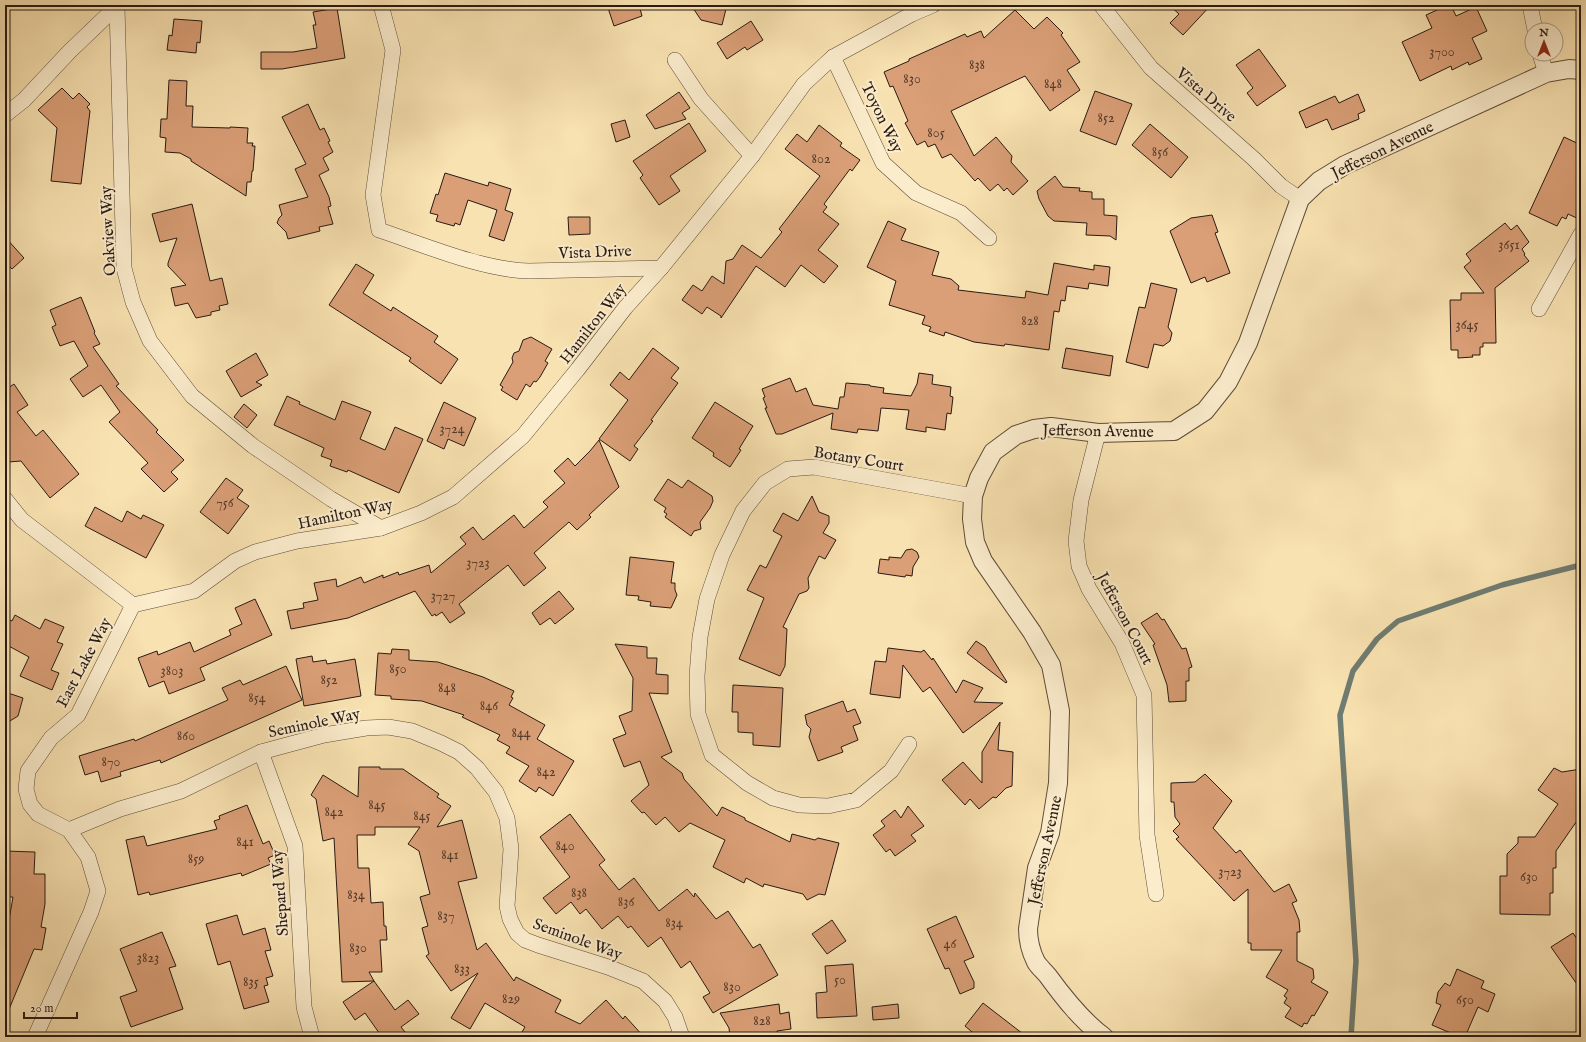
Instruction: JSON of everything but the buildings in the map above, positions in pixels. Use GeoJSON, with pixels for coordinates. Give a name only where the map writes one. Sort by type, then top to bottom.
{"type":"FeatureCollection","features":[{"type":"Feature","properties":{"kind":"street","name":"Vista Drive"},"geometry":{"type":"LineString","coordinates":[[381,5],[393,50],[373,195],[379,230],[460,257],[512,271],[661,268]]}},
{"type":"Feature","properties":{"kind":"street"},"geometry":{"type":"LineString","coordinates":[[661,268],[752,156],[804,84],[834,57],[912,14],[933,5]]}},
{"type":"Feature","properties":{"kind":"street","name":"Vista Drive"},"geometry":{"type":"LineString","coordinates":[[1101,5],[1151,68],[1254,159],[1281,186],[1300,199]]}},
{"type":"Feature","properties":{"kind":"street"},"geometry":{"type":"LineString","coordinates":[[1530,5],[1533,22]]}},
{"type":"Feature","properties":{"kind":"street","name":"Oakview Way"},"geometry":{"type":"LineString","coordinates":[[5,115],[24,100],[69,52],[118,6]]}},
{"type":"Feature","properties":{"kind":"street","name":"Oakview Way"},"geometry":{"type":"LineString","coordinates":[[118,6],[124,268],[133,302],[150,341],[192,396],[253,446],[331,499],[381,528]]}},
{"type":"Feature","properties":{"kind":"street","name":"Toyon Way"},"geometry":{"type":"LineString","coordinates":[[834,57],[883,162],[916,193],[961,213],[989,238]]}},
{"type":"Feature","properties":{"kind":"street"},"geometry":{"type":"LineString","coordinates":[[675,60],[701,99],[752,156]]}},
{"type":"Feature","properties":{"kind":"street"},"geometry":{"type":"LineString","coordinates":[[1543,62],[1546,73]]}},
{"type":"Feature","properties":{"kind":"street","name":"Jefferson Avenue"},"geometry":{"type":"LineString","coordinates":[[1104,1037],[1094,1030],[1073,1009],[1036,962],[1028,938],[1037,868],[1050,833],[1058,783],[1060,711],[1051,664],[1032,632],[983,561],[975,542],[972,519],[973,496],[979,478],[993,452],[1016,435],[1034,429],[1051,427],[1098,433],[1174,431],[1205,411],[1228,382],[1248,343],[1300,199],[1320,181],[1345,165],[1546,73],[1569,69],[1581,70]]}},
{"type":"Feature","properties":{"kind":"street"},"geometry":{"type":"LineString","coordinates":[[1538,309],[1581,234]]}},
{"type":"Feature","properties":{"kind":"street","name":"Hamilton Way"},"geometry":{"type":"LineString","coordinates":[[133,605],[194,591],[235,561],[255,552],[297,542],[381,528],[421,513],[453,497],[523,436],[578,369],[625,308],[661,268]]}},
{"type":"Feature","properties":{"kind":"street","name":"Jefferson Court"},"geometry":{"type":"LineString","coordinates":[[1098,433],[1081,500],[1076,542],[1079,566],[1089,589],[1122,643],[1144,695],[1147,835],[1156,894]]}},
{"type":"Feature","properties":{"kind":"street","name":"Botany Court"},"geometry":{"type":"LineString","coordinates":[[908,744],[891,771],[856,800],[828,806],[799,805],[773,798],[747,783],[712,755],[698,714],[700,637],[707,599],[722,555],[743,511],[765,483],[788,469],[814,467],[973,496]]}},
{"type":"Feature","properties":{"kind":"street"},"geometry":{"type":"LineString","coordinates":[[5,499],[22,520],[133,605]]}},
{"type":"Feature","properties":{"kind":"street","name":"East Lake Way"},"geometry":{"type":"LineString","coordinates":[[35,1037],[91,912],[98,891],[88,857],[69,830],[38,814],[30,804],[26,789],[28,771],[51,738],[78,715],[133,605]]}},
{"type":"Feature","properties":{"kind":"street","name":"Seminole Way"},"geometry":{"type":"LineString","coordinates":[[69,830],[120,809],[181,791],[261,752],[324,735],[366,728],[388,727],[412,731],[459,752],[477,768],[496,792],[507,818],[511,849],[507,906],[510,919],[517,933],[525,940],[608,967],[643,982],[665,1001],[675,1017],[682,1037]]}},
{"type":"Feature","properties":{"kind":"street","name":"Shepard Way"},"geometry":{"type":"LineString","coordinates":[[261,752],[295,846],[304,1007],[312,1037]]}},
{"type":"Feature","properties":{"kind":"waterway"},"geometry":{"type":"LineString","coordinates":[[1351,1037],[1356,961],[1340,715],[1353,671],[1377,639],[1398,621],[1502,585],[1581,565]]}}]}
